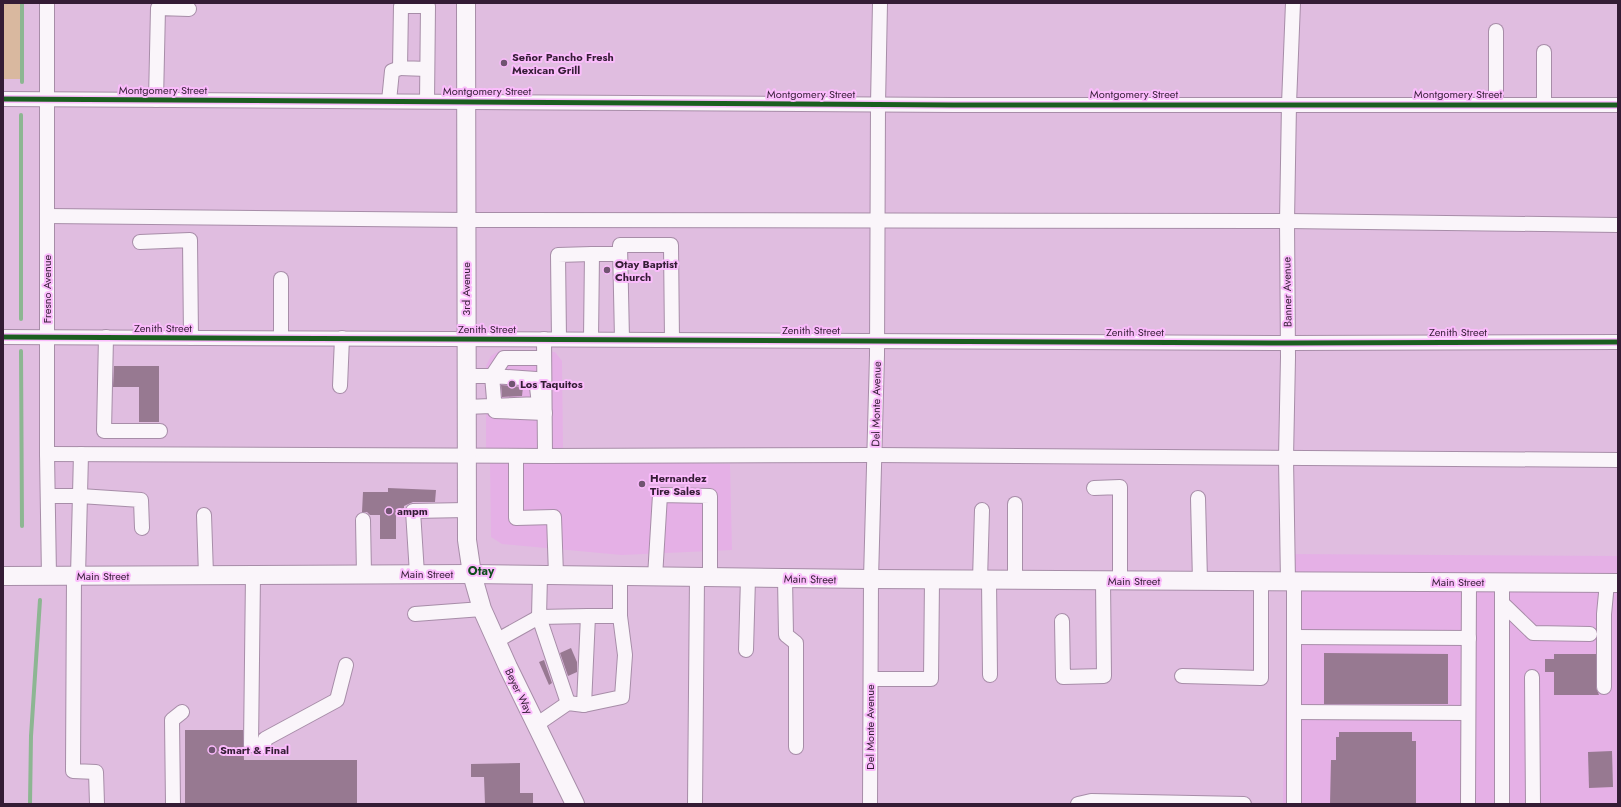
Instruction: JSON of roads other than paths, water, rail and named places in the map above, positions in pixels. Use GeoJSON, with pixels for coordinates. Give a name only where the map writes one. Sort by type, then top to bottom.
{"type":"FeatureCollection","features":[{"type":"Feature","properties":{"kind":"main road","name":"3rd Avenue"},"geometry":{"type":"LineString","coordinates":[[466,3],[466,510],[467,540],[472,574]]}},
{"type":"Feature","properties":{"kind":"main road","name":"Main Street"},"geometry":{"type":"LineString","coordinates":[[3,576],[472,574],[871,580],[1613,583]]}},
{"type":"Feature","properties":{"kind":"main road","name":"Beyer Way"},"geometry":{"type":"LineString","coordinates":[[472,574],[482,609],[496,641],[575,804]]}},
{"type":"Feature","properties":{"kind":"street","name":"Fresno Avenue"},"geometry":{"type":"LineString","coordinates":[[47,3],[47,454],[49,576]]}},
{"type":"Feature","properties":{"kind":"street","name":"Del Monte Avenue"},"geometry":{"type":"LineString","coordinates":[[870,804],[871,580],[877,340],[880,3]]}},
{"type":"Feature","properties":{"kind":"street","name":"Banner Avenue"},"geometry":{"type":"LineString","coordinates":[[1293,3],[1289,104],[1287,221],[1288,343],[1286,458],[1294,637],[1294,804]]}},
{"type":"Feature","properties":{"kind":"street"},"geometry":{"type":"LineString","coordinates":[[400,68],[401,6],[428,6],[426,101]]}},
{"type":"Feature","properties":{"kind":"street"},"geometry":{"type":"LineString","coordinates":[[156,100],[158,8],[190,9]]}},
{"type":"Feature","properties":{"kind":"street"},"geometry":{"type":"LineString","coordinates":[[1496,31],[1496,104]]}},
{"type":"Feature","properties":{"kind":"street"},"geometry":{"type":"LineString","coordinates":[[1544,52],[1544,105]]}},
{"type":"Feature","properties":{"kind":"street"},"geometry":{"type":"LineString","coordinates":[[389,101],[392,71],[400,68],[427,69]]}},
{"type":"Feature","properties":{"kind":"street","name":"Montgomery Street"},"geometry":{"type":"LineString","coordinates":[[3,99],[878,104],[1618,105]]}},
{"type":"Feature","properties":{"kind":"street"},"geometry":{"type":"LineString","coordinates":[[47,216],[466,220],[1287,221],[1618,225]]}},
{"type":"Feature","properties":{"kind":"street"},"geometry":{"type":"LineString","coordinates":[[140,242],[190,240],[191,338]]}},
{"type":"Feature","properties":{"kind":"street"},"geometry":{"type":"LineString","coordinates":[[622,339],[620,245],[671,245],[672,340]]}},
{"type":"Feature","properties":{"kind":"street"},"geometry":{"type":"LineString","coordinates":[[591,339],[592,254]]}},
{"type":"Feature","properties":{"kind":"street"},"geometry":{"type":"LineString","coordinates":[[559,339],[558,255],[620,254]]}},
{"type":"Feature","properties":{"kind":"street"},"geometry":{"type":"LineString","coordinates":[[281,279],[282,338]]}},
{"type":"Feature","properties":{"kind":"street","name":"Zenith Street"},"geometry":{"type":"LineString","coordinates":[[3,337],[1288,343],[1618,342]]}},
{"type":"Feature","properties":{"kind":"street"},"geometry":{"type":"LineString","coordinates":[[106,337],[104,431],[160,431]]}},
{"type":"Feature","properties":{"kind":"street"},"geometry":{"type":"LineString","coordinates":[[340,386],[342,338]]}},
{"type":"Feature","properties":{"kind":"street"},"geometry":{"type":"LineString","coordinates":[[544,339],[545,456]]}},
{"type":"Feature","properties":{"kind":"street"},"geometry":{"type":"LineString","coordinates":[[544,358],[504,358],[492,376],[494,411],[545,413]]}},
{"type":"Feature","properties":{"kind":"street"},"geometry":{"type":"LineString","coordinates":[[466,376],[536,379],[539,404],[466,407]]}},
{"type":"Feature","properties":{"kind":"street"},"geometry":{"type":"LineString","coordinates":[[47,454],[466,456],[875,455],[1618,460]]}},
{"type":"Feature","properties":{"kind":"street"},"geometry":{"type":"LineString","coordinates":[[81,454],[76,576],[73,771],[96,772],[97,804]]}},
{"type":"Feature","properties":{"kind":"street"},"geometry":{"type":"LineString","coordinates":[[516,456],[516,518],[554,517],[548,575],[540,617],[568,703]]}},
{"type":"Feature","properties":{"kind":"street"},"geometry":{"type":"LineString","coordinates":[[1062,620],[1063,677],[1104,676],[1120,487],[1094,488]]}},
{"type":"Feature","properties":{"kind":"street"},"geometry":{"type":"LineString","coordinates":[[654,576],[660,495],[710,496],[703,577],[695,804]]}},
{"type":"Feature","properties":{"kind":"street"},"geometry":{"type":"LineString","coordinates":[[48,496],[80,496],[141,500],[142,528]]}},
{"type":"Feature","properties":{"kind":"street"},"geometry":{"type":"LineString","coordinates":[[1198,498],[1200,581]]}},
{"type":"Feature","properties":{"kind":"street"},"geometry":{"type":"LineString","coordinates":[[1016,504],[1016,580]]}},
{"type":"Feature","properties":{"kind":"street"},"geometry":{"type":"LineString","coordinates":[[416,574],[413,511],[466,510]]}},
{"type":"Feature","properties":{"kind":"street"},"geometry":{"type":"LineString","coordinates":[[982,510],[984,580],[990,675]]}},
{"type":"Feature","properties":{"kind":"street"},"geometry":{"type":"LineString","coordinates":[[204,515],[206,575]]}},
{"type":"Feature","properties":{"kind":"street"},"geometry":{"type":"LineString","coordinates":[[363,520],[364,574]]}},
{"type":"Feature","properties":{"kind":"street"},"geometry":{"type":"LineString","coordinates":[[253,575],[251,745],[264,746],[265,739],[337,700],[346,666]]}},
{"type":"Feature","properties":{"kind":"street"},"geometry":{"type":"LineString","coordinates":[[536,725],[568,703],[584,705],[622,697],[625,655],[620,616],[620,576]]}},
{"type":"Feature","properties":{"kind":"street"},"geometry":{"type":"LineString","coordinates":[[746,650],[748,578]]}},
{"type":"Feature","properties":{"kind":"street"},"geometry":{"type":"LineString","coordinates":[[785,578],[786,635],[796,643],[796,747]]}},
{"type":"Feature","properties":{"kind":"street"},"geometry":{"type":"LineString","coordinates":[[871,679],[931,679],[932,580]]}},
{"type":"Feature","properties":{"kind":"street"},"geometry":{"type":"LineString","coordinates":[[1182,676],[1261,678],[1261,582]]}},
{"type":"Feature","properties":{"kind":"street"},"geometry":{"type":"LineString","coordinates":[[1468,804],[1469,582]]}},
{"type":"Feature","properties":{"kind":"street"},"geometry":{"type":"LineString","coordinates":[[1502,582],[1502,804]]}},
{"type":"Feature","properties":{"kind":"street"},"geometry":{"type":"LineString","coordinates":[[1604,687],[1604,614],[1613,583]]}},
{"type":"Feature","properties":{"kind":"street"},"geometry":{"type":"LineString","coordinates":[[1503,604],[1533,633],[1590,634]]}},
{"type":"Feature","properties":{"kind":"street"},"geometry":{"type":"LineString","coordinates":[[415,614],[482,609]]}},
{"type":"Feature","properties":{"kind":"street"},"geometry":{"type":"LineString","coordinates":[[584,705],[588,616]]}},
{"type":"Feature","properties":{"kind":"street"},"geometry":{"type":"LineString","coordinates":[[496,641],[540,617],[620,616]]}},
{"type":"Feature","properties":{"kind":"street"},"geometry":{"type":"LineString","coordinates":[[1294,637],[1469,638]]}},
{"type":"Feature","properties":{"kind":"street"},"geometry":{"type":"LineString","coordinates":[[1532,677],[1533,804]]}},
{"type":"Feature","properties":{"kind":"street"},"geometry":{"type":"LineString","coordinates":[[173,804],[172,720],[182,712]]}},
{"type":"Feature","properties":{"kind":"street"},"geometry":{"type":"LineString","coordinates":[[1294,712],[1468,713]]}},
{"type":"Feature","properties":{"kind":"street"},"geometry":{"type":"LineString","coordinates":[[1078,804],[1091,801],[1244,804]]}},
{"type":"Feature","properties":{"kind":"waterway"},"geometry":{"type":"LineString","coordinates":[[22,3],[22,82]]}},
{"type":"Feature","properties":{"kind":"waterway"},"geometry":{"type":"LineString","coordinates":[[21,115],[21,319]]}},
{"type":"Feature","properties":{"kind":"waterway"},"geometry":{"type":"LineString","coordinates":[[21,351],[22,526]]}},
{"type":"Feature","properties":{"kind":"waterway"},"geometry":{"type":"LineString","coordinates":[[30,804],[31,736],[40,600]]}},
{"type":"Feature","properties":{"kind":"place","name":"Señor Pancho Fresh Mexican Grill"},"geometry":{"type":"Point","coordinates":[504,63]}},
{"type":"Feature","properties":{"kind":"place","name":"Otay Baptist Church"},"geometry":{"type":"Point","coordinates":[607,270]}},
{"type":"Feature","properties":{"kind":"place","name":"Los Taquitos"},"geometry":{"type":"Point","coordinates":[512,384]}},
{"type":"Feature","properties":{"kind":"place","name":"Hernandez Tire Sales"},"geometry":{"type":"Point","coordinates":[642,484]}},
{"type":"Feature","properties":{"kind":"place","name":"ampm"},"geometry":{"type":"Point","coordinates":[389,511]}},
{"type":"Feature","properties":{"kind":"place","name":"Smart & Final"},"geometry":{"type":"Point","coordinates":[212,750]}},
{"type":"Feature","properties":{"kind":"district","name":"Otay"},"geometry":{"type":"Point","coordinates":[481,571]}}]}
